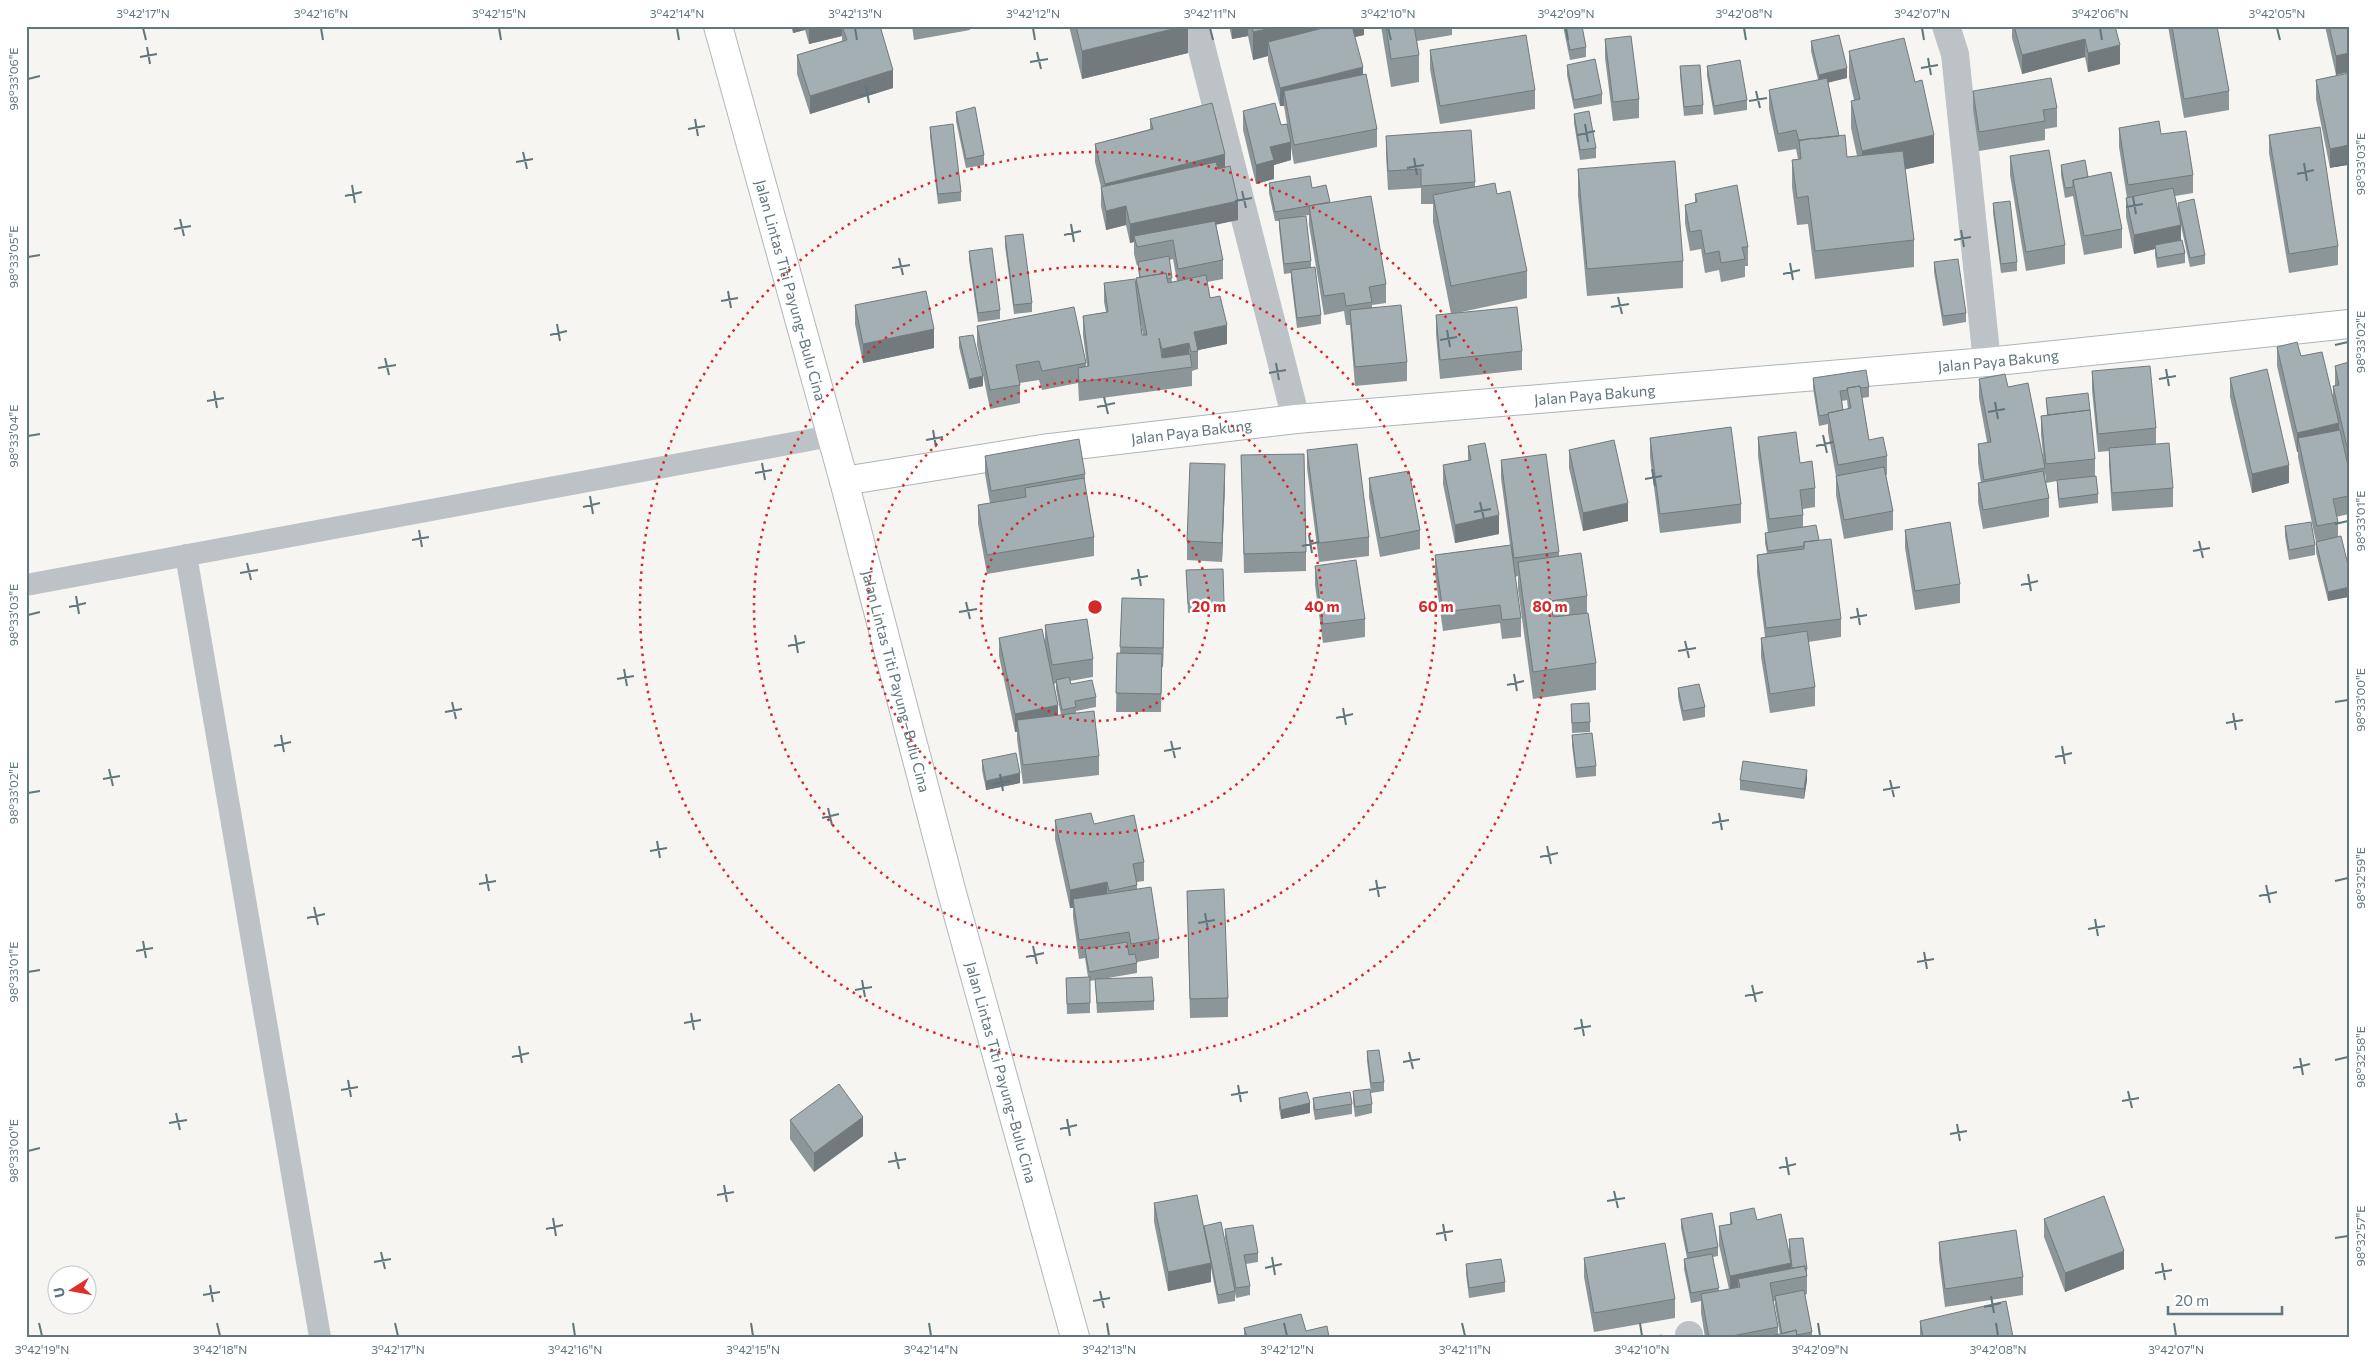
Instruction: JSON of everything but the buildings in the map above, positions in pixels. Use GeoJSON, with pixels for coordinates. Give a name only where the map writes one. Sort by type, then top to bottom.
{"type":"FeatureCollection","features":[{"type":"Feature","properties":{"kind":"main road","name":"Jalan Lintas Titi Payung–Bulu Cina"},"geometry":{"type":"LineString","coordinates":[[718,26],[844,481],[952,893],[1075,1337]]}},
{"type":"Feature","properties":{"kind":"main road","name":"Jalan Paya Bakung"},"geometry":{"type":"LineString","coordinates":[[844,481],[1042,449],[1296,419],[1987,362],[2349,324]]}},
{"type":"Feature","properties":{"kind":"street"},"geometry":{"type":"LineString","coordinates":[[1196,26],[1252,208],[1296,419]]}},
{"type":"Feature","properties":{"kind":"street"},"geometry":{"type":"LineString","coordinates":[[1946,26],[1955,54],[1987,362]]}},
{"type":"Feature","properties":{"kind":"lane"},"geometry":{"type":"LineString","coordinates":[[26,585],[831,436]]}},
{"type":"Feature","properties":{"kind":"lane"},"geometry":{"type":"LineString","coordinates":[[186,555],[320,1337]]}}]}
